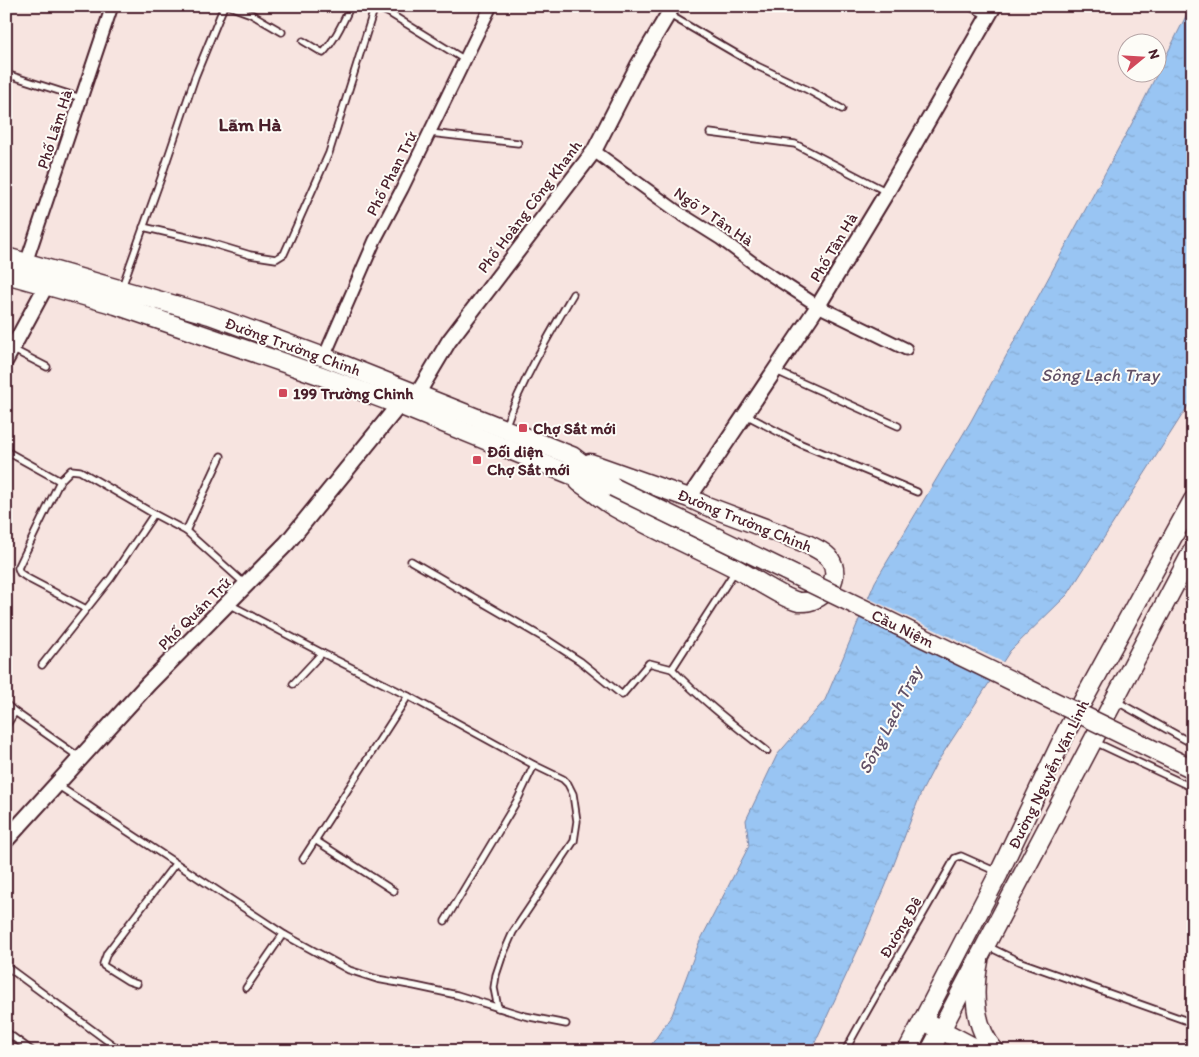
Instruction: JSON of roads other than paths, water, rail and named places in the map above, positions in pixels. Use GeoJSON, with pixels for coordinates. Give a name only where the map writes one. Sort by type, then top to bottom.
{"type":"FeatureCollection","features":[{"type":"Feature","properties":{"kind":"main road","name":"Đường Trường Chinh"},"geometry":{"type":"LineString","coordinates":[[6,257],[210,315],[418,393],[572,456],[689,498],[805,543],[821,551],[830,560],[834,576],[829,589],[808,601],[792,600],[736,569],[614,508],[569,474]]}},
{"type":"Feature","properties":{"kind":"main road","name":"Đường Trường Chinh"},"geometry":{"type":"LineString","coordinates":[[6,274],[116,305],[310,371],[569,474],[613,487]]}},
{"type":"Feature","properties":{"kind":"main road","name":"Phố Quán Trữ"},"geometry":{"type":"LineString","coordinates":[[6,840],[148,684],[287,543],[399,405]]}},
{"type":"Feature","properties":{"kind":"main road","name":"Đường Trường Chinh"},"geometry":{"type":"LineString","coordinates":[[572,456],[613,487]]}},
{"type":"Feature","properties":{"kind":"main road","name":"Cầu Niệm"},"geometry":{"type":"LineString","coordinates":[[613,487],[1193,769]]}},
{"type":"Feature","properties":{"kind":"main road","name":"Đường Nguyễn Văn Linh"},"geometry":{"type":"LineString","coordinates":[[907,1051],[998,873],[1066,732],[1193,500]]}},
{"type":"Feature","properties":{"kind":"main road","name":"Đường Nguyễn Văn Linh"},"geometry":{"type":"LineString","coordinates":[[930,1051],[1193,550]]}},
{"type":"Feature","properties":{"kind":"main road"},"geometry":{"type":"LineString","coordinates":[[982,949],[975,979],[977,1015],[994,1051]]}},
{"type":"Feature","properties":{"kind":"main road"},"geometry":{"type":"LineString","coordinates":[[924,1021],[981,1051]]}},
{"type":"Feature","properties":{"kind":"street","name":"Phố Lãm Hà"},"geometry":{"type":"LineString","coordinates":[[26,262],[112,6]]}},
{"type":"Feature","properties":{"kind":"street","name":"Phố Phan Trứ"},"geometry":{"type":"LineString","coordinates":[[324,357],[375,240],[430,133],[491,6]]}},
{"type":"Feature","properties":{"kind":"street","name":"Phố Hoàng Công Khanh"},"geometry":{"type":"LineString","coordinates":[[418,393],[449,341],[594,151],[638,64],[671,10]]}},
{"type":"Feature","properties":{"kind":"street","name":"Phố Tân Hà"},"geometry":{"type":"LineString","coordinates":[[689,498],[818,306],[887,192],[991,11]]}},
{"type":"Feature","properties":{"kind":"street","name":"Ngõ 7 Tân Hà"},"geometry":{"type":"LineString","coordinates":[[594,151],[678,212],[721,239],[818,306],[906,349]]}},
{"type":"Feature","properties":{"kind":"street"},"geometry":{"type":"LineString","coordinates":[[9,355],[47,284]]}},
{"type":"Feature","properties":{"kind":"lane"},"geometry":{"type":"LineString","coordinates":[[121,289],[195,77],[224,6]]}},
{"type":"Feature","properties":{"kind":"lane"},"geometry":{"type":"LineString","coordinates":[[229,6],[251,14],[282,32]]}},
{"type":"Feature","properties":{"kind":"lane"},"geometry":{"type":"LineString","coordinates":[[302,41],[324,53],[330,46],[350,6]]}},
{"type":"Feature","properties":{"kind":"lane"},"geometry":{"type":"LineString","coordinates":[[968,6],[991,11]]}},
{"type":"Feature","properties":{"kind":"lane"},"geometry":{"type":"LineString","coordinates":[[143,227],[207,242],[250,255],[276,259],[284,254],[329,153],[378,7],[465,60]]}},
{"type":"Feature","properties":{"kind":"lane"},"geometry":{"type":"LineString","coordinates":[[671,10],[757,66],[808,90],[842,109]]}},
{"type":"Feature","properties":{"kind":"lane"},"geometry":{"type":"LineString","coordinates":[[6,74],[81,98]]}},
{"type":"Feature","properties":{"kind":"lane"},"geometry":{"type":"LineString","coordinates":[[430,133],[518,143]]}},
{"type":"Feature","properties":{"kind":"lane"},"geometry":{"type":"LineString","coordinates":[[710,133],[795,144],[887,192]]}},
{"type":"Feature","properties":{"kind":"lane"},"geometry":{"type":"LineString","coordinates":[[504,428],[529,372],[574,294]]}},
{"type":"Feature","properties":{"kind":"lane"},"geometry":{"type":"LineString","coordinates":[[9,355],[47,367]]}},
{"type":"Feature","properties":{"kind":"lane"},"geometry":{"type":"LineString","coordinates":[[776,371],[898,426]]}},
{"type":"Feature","properties":{"kind":"lane"},"geometry":{"type":"LineString","coordinates":[[744,414],[809,448],[917,492]]}},
{"type":"Feature","properties":{"kind":"lane"},"geometry":{"type":"LineString","coordinates":[[6,451],[60,481]]}},
{"type":"Feature","properties":{"kind":"lane"},"geometry":{"type":"LineString","coordinates":[[186,531],[221,456]]}},
{"type":"Feature","properties":{"kind":"lane"},"geometry":{"type":"LineString","coordinates":[[86,609],[28,579],[20,573],[18,568],[60,481],[71,470],[80,471],[186,531],[246,585]]}},
{"type":"Feature","properties":{"kind":"lane"},"geometry":{"type":"LineString","coordinates":[[42,665],[112,578],[154,514]]}},
{"type":"Feature","properties":{"kind":"lane"},"geometry":{"type":"LineString","coordinates":[[411,560],[549,641],[580,661],[622,695],[649,663],[672,669],[709,706],[766,751]]}},
{"type":"Feature","properties":{"kind":"lane"},"geometry":{"type":"LineString","coordinates":[[672,669],[736,569]]}},
{"type":"Feature","properties":{"kind":"lane"},"geometry":{"type":"LineString","coordinates":[[227,603],[408,696],[568,784],[573,794],[577,821],[574,842],[513,932],[496,975],[494,988],[498,1008]]}},
{"type":"Feature","properties":{"kind":"lane"},"geometry":{"type":"LineString","coordinates":[[293,684],[322,653]]}},
{"type":"Feature","properties":{"kind":"lane"},"geometry":{"type":"LineString","coordinates":[[303,859],[408,696]]}},
{"type":"Feature","properties":{"kind":"lane"},"geometry":{"type":"LineString","coordinates":[[1114,700],[1193,744]]}},
{"type":"Feature","properties":{"kind":"lane"},"geometry":{"type":"LineString","coordinates":[[6,704],[80,758]]}},
{"type":"Feature","properties":{"kind":"lane"},"geometry":{"type":"LineString","coordinates":[[6,726],[15,712]]}},
{"type":"Feature","properties":{"kind":"lane"},"geometry":{"type":"LineString","coordinates":[[1093,741],[1193,788]]}},
{"type":"Feature","properties":{"kind":"lane"},"geometry":{"type":"LineString","coordinates":[[445,921],[518,799],[534,765]]}},
{"type":"Feature","properties":{"kind":"lane"},"geometry":{"type":"LineString","coordinates":[[56,784],[285,935],[349,970],[362,975],[457,995],[546,1021],[566,1024]]}},
{"type":"Feature","properties":{"kind":"lane"},"geometry":{"type":"LineString","coordinates":[[315,840],[394,891]]}},
{"type":"Feature","properties":{"kind":"lane","name":"Đường Đê"},"geometry":{"type":"LineString","coordinates":[[845,1051],[875,994],[922,918],[955,858],[960,856],[998,873]]}},
{"type":"Feature","properties":{"kind":"lane"},"geometry":{"type":"LineString","coordinates":[[137,984],[128,981],[104,966],[104,960],[107,953],[175,864]]}},
{"type":"Feature","properties":{"kind":"lane"},"geometry":{"type":"LineString","coordinates":[[246,988],[281,937],[285,935]]}},
{"type":"Feature","properties":{"kind":"lane"},"geometry":{"type":"LineString","coordinates":[[982,949],[1193,1023]]}},
{"type":"Feature","properties":{"kind":"lane"},"geometry":{"type":"LineString","coordinates":[[6,966],[121,1051]]}},
{"type":"Feature","properties":{"kind":"lane"},"geometry":{"type":"LineString","coordinates":[[6,1032],[32,1051]]}},
{"type":"Feature","properties":{"kind":"water","name":"Sông Lạch Tray"},"geometry":{"type":"Polygon","coordinates":[[[1191,6],[1193,6],[1193,398],[1068,594],[1010,651],[936,764],[921,793],[886,885],[862,941],[811,1051],[647,1051],[672,1015],[699,943],[749,846],[746,820],[777,755],[825,700],[875,582],[971,421],[1153,82],[1166,82],[1166,56],[1191,6]]]}},
{"type":"Feature","properties":{"kind":"place","name":"199 Trường Chinh"},"geometry":{"type":"Point","coordinates":[283,393]}},
{"type":"Feature","properties":{"kind":"place","name":"Chợ Sắt mới"},"geometry":{"type":"Point","coordinates":[523,428]}},
{"type":"Feature","properties":{"kind":"place","name":"Đối diện Chợ Sắt mới"},"geometry":{"type":"Point","coordinates":[477,460]}},
{"type":"Feature","properties":{"kind":"district","name":"Lãm Hà"},"geometry":{"type":"Point","coordinates":[250,124]}}]}
